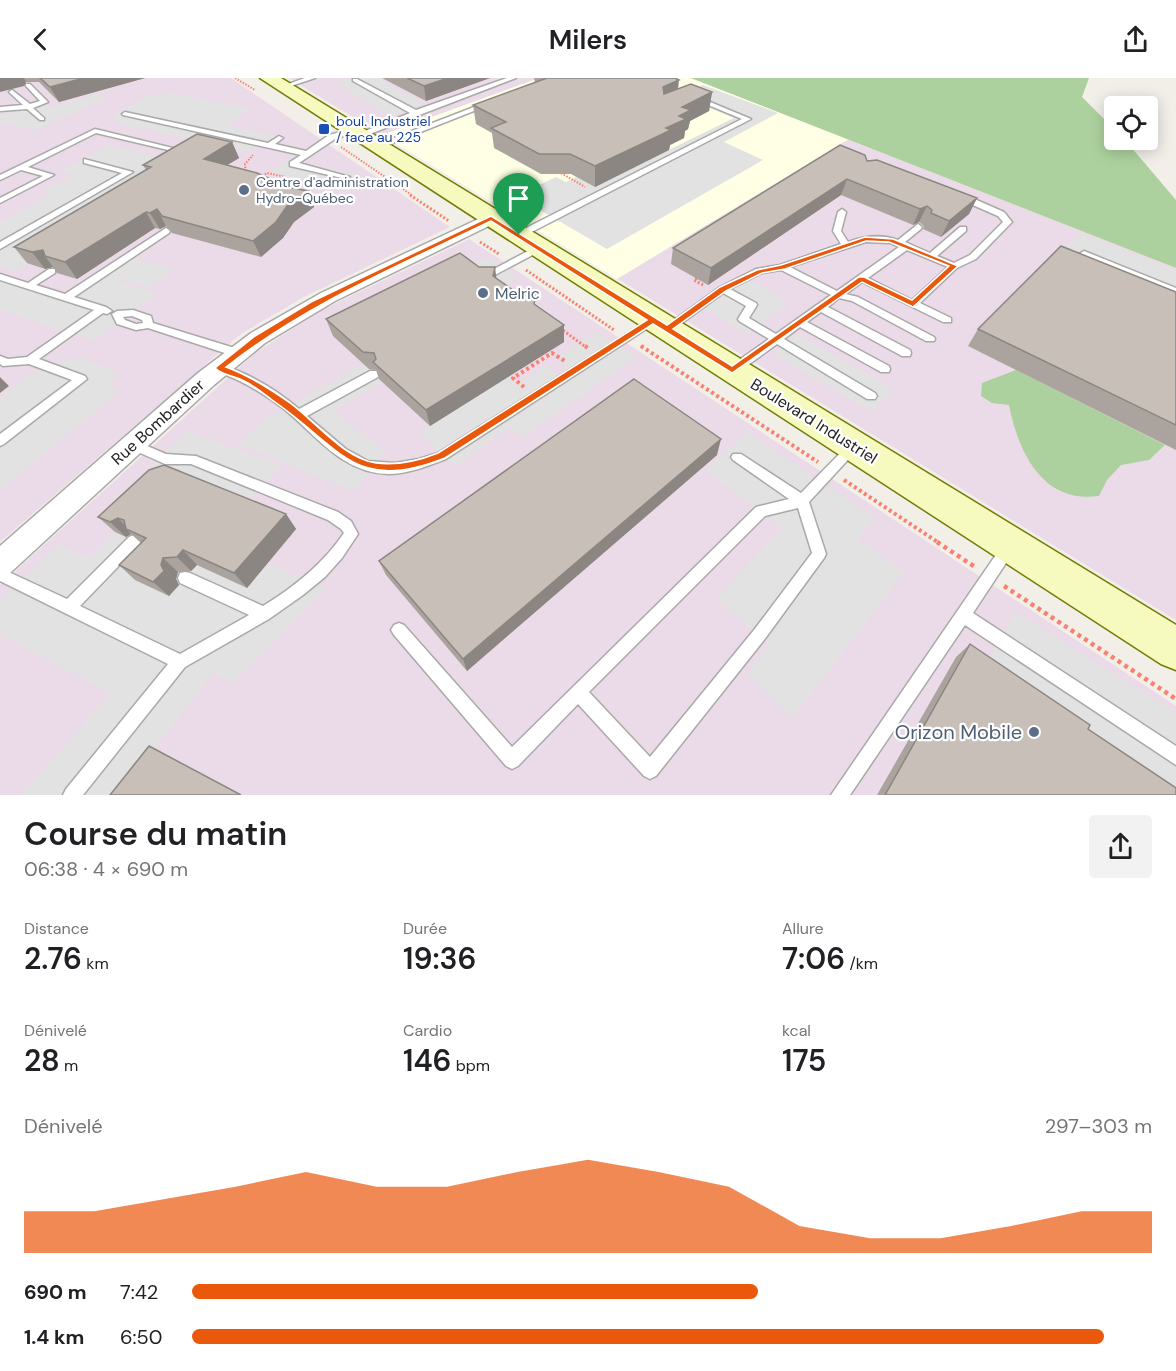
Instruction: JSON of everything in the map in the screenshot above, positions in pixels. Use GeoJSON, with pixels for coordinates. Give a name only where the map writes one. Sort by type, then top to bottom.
{"type":"FeatureCollection","features":[{"type":"Feature","properties":{"kind":"street","name":"Boulevard Industriel"},"geometry":{"type":"LineString","coordinates":[[276,83],[483,228],[653,331],[732,370],[1176,649]]}},
{"type":"Feature","properties":{"kind":"street","name":"Rue Bombardier"},"geometry":{"type":"LineString","coordinates":[[0,564],[237,353],[314,304],[483,228]]}},
{"type":"Feature","properties":{"kind":"lane"},"geometry":{"type":"LineString","coordinates":[[276,83],[312,78]]}},
{"type":"Feature","properties":{"kind":"lane"},"geometry":{"type":"LineString","coordinates":[[355,138],[513,78]]}},
{"type":"Feature","properties":{"kind":"lane"},"geometry":{"type":"LineString","coordinates":[[355,80],[416,113]]}},
{"type":"Feature","properties":{"kind":"lane"},"geometry":{"type":"LineString","coordinates":[[0,109],[28,107],[45,102],[28,85]]}},
{"type":"Feature","properties":{"kind":"lane"},"geometry":{"type":"LineString","coordinates":[[12,92],[42,119]]}},
{"type":"Feature","properties":{"kind":"lane"},"geometry":{"type":"LineString","coordinates":[[486,276],[599,195],[748,119],[688,96]]}},
{"type":"Feature","properties":{"kind":"lane"},"geometry":{"type":"LineString","coordinates":[[346,177],[292,164],[332,137],[355,138],[500,99]]}},
{"type":"Feature","properties":{"kind":"lane"},"geometry":{"type":"LineString","coordinates":[[126,114],[308,153]]}},
{"type":"Feature","properties":{"kind":"lane"},"geometry":{"type":"LineString","coordinates":[[0,178],[94,131],[185,152]]}},
{"type":"Feature","properties":{"kind":"lane"},"geometry":{"type":"LineString","coordinates":[[269,145],[279,138]]}},
{"type":"Feature","properties":{"kind":"lane"},"geometry":{"type":"LineString","coordinates":[[0,246],[129,172],[87,162]]}},
{"type":"Feature","properties":{"kind":"lane"},"geometry":{"type":"LineString","coordinates":[[0,201],[50,175],[21,168]]}},
{"type":"Feature","properties":{"kind":"lane"},"geometry":{"type":"LineString","coordinates":[[913,304],[954,266],[973,257],[1008,222],[1001,214],[957,195]]}},
{"type":"Feature","properties":{"kind":"lane"},"geometry":{"type":"LineString","coordinates":[[842,212],[837,231],[846,245]]}},
{"type":"Feature","properties":{"kind":"lane"},"geometry":{"type":"LineString","coordinates":[[732,370],[861,278],[903,245],[918,227]]}},
{"type":"Feature","properties":{"kind":"lane"},"geometry":{"type":"LineString","coordinates":[[931,256],[963,229]]}},
{"type":"Feature","properties":{"kind":"lane"},"geometry":{"type":"LineString","coordinates":[[66,298],[166,231]]}},
{"type":"Feature","properties":{"kind":"lane"},"geometry":{"type":"LineString","coordinates":[[219,368],[247,378],[298,415],[347,456],[373,467],[399,468],[419,465],[442,456],[723,289],[759,271],[782,267],[846,245],[876,239],[903,245],[954,266]]}},
{"type":"Feature","properties":{"kind":"lane"},"geometry":{"type":"LineString","coordinates":[[1084,254],[1176,291]]}},
{"type":"Feature","properties":{"kind":"lane"},"geometry":{"type":"LineString","coordinates":[[782,267],[838,295],[855,299],[930,339]]}},
{"type":"Feature","properties":{"kind":"lane"},"geometry":{"type":"LineString","coordinates":[[29,286],[52,271]]}},
{"type":"Feature","properties":{"kind":"lane"},"geometry":{"type":"LineString","coordinates":[[0,277],[117,314],[133,313],[147,318],[148,325],[237,353]]}},
{"type":"Feature","properties":{"kind":"lane"},"geometry":{"type":"LineString","coordinates":[[861,278],[947,320]]}},
{"type":"Feature","properties":{"kind":"lane"},"geometry":{"type":"LineString","coordinates":[[723,289],[752,305],[743,319],[871,396]]}},
{"type":"Feature","properties":{"kind":"lane"},"geometry":{"type":"LineString","coordinates":[[820,307],[906,353]]}},
{"type":"Feature","properties":{"kind":"lane"},"geometry":{"type":"LineString","coordinates":[[2,364],[30,360],[102,309]]}},
{"type":"Feature","properties":{"kind":"lane"},"geometry":{"type":"LineString","coordinates":[[800,322],[885,369]]}},
{"type":"Feature","properties":{"kind":"lane"},"geometry":{"type":"LineString","coordinates":[[0,441],[81,379],[30,360]]}},
{"type":"Feature","properties":{"kind":"lane"},"geometry":{"type":"LineString","coordinates":[[298,415],[374,374]]}},
{"type":"Feature","properties":{"kind":"lane"},"geometry":{"type":"LineString","coordinates":[[72,795],[180,662],[264,614],[308,582],[345,544],[351,534],[346,525],[333,516],[192,459],[165,459],[133,445]]}},
{"type":"Feature","properties":{"kind":"lane"},"geometry":{"type":"LineString","coordinates":[[399,630],[512,760],[760,511],[802,501],[854,446]]}},
{"type":"Feature","properties":{"kind":"lane"},"geometry":{"type":"LineString","coordinates":[[578,692],[650,770],[759,635],[819,554],[802,501],[738,457]]}},
{"type":"Feature","properties":{"kind":"lane"},"geometry":{"type":"LineString","coordinates":[[69,607],[134,541]]}},
{"type":"Feature","properties":{"kind":"lane"},"geometry":{"type":"LineString","coordinates":[[840,795],[1011,544]]}},
{"type":"Feature","properties":{"kind":"lane"},"geometry":{"type":"LineString","coordinates":[[0,574],[180,662]]}},
{"type":"Feature","properties":{"kind":"lane"},"geometry":{"type":"LineString","coordinates":[[185,578],[264,614]]}},
{"type":"Feature","properties":{"kind":"lane"},"geometry":{"type":"LineString","coordinates":[[963,615],[1176,756]]}},
{"type":"Feature","properties":{"kind":"path"},"geometry":{"type":"LineString","coordinates":[[355,138],[454,224]]}},
{"type":"Feature","properties":{"kind":"path"},"geometry":{"type":"LineString","coordinates":[[250,176],[244,169],[254,154]]}},
{"type":"Feature","properties":{"kind":"path"},"geometry":{"type":"LineString","coordinates":[[564,170],[561,173],[599,195]]}},
{"type":"Feature","properties":{"kind":"path"},"geometry":{"type":"LineString","coordinates":[[258,179],[267,172],[289,178]]}},
{"type":"Feature","properties":{"kind":"path"},"geometry":{"type":"LineString","coordinates":[[483,228],[522,252],[617,333]]}},
{"type":"Feature","properties":{"kind":"path"},"geometry":{"type":"LineString","coordinates":[[697,278],[694,280],[706,287]]}},
{"type":"Feature","properties":{"kind":"path"},"geometry":{"type":"LineString","coordinates":[[555,324],[581,342]]}},
{"type":"Feature","properties":{"kind":"path","name":"Boulevard Industriel"},"geometry":{"type":"LineString","coordinates":[[653,331],[813,458]]}},
{"type":"Feature","properties":{"kind":"path"},"geometry":{"type":"LineString","coordinates":[[513,378],[552,353],[559,357]]}},
{"type":"Feature","properties":{"kind":"path","name":"Boulevard Industriel"},"geometry":{"type":"LineString","coordinates":[[848,482],[971,564]]}},
{"type":"Feature","properties":{"kind":"path"},"geometry":{"type":"LineString","coordinates":[[1013,591],[1176,699]]}},
{"type":"Feature","properties":{"kind":"shaded area"},"geometry":{"type":"Polygon","coordinates":[[[0,78],[231,78],[450,227],[304,297],[241,334],[0,542],[0,78]]]}},
{"type":"Feature","properties":{"kind":"shaded area"},"geometry":{"type":"Polygon","coordinates":[[[289,78],[691,78],[1176,268],[1176,620],[289,78]]]}},
{"type":"Feature","properties":{"kind":"shaded area"},"geometry":{"type":"Polygon","coordinates":[[[350,78],[376,78],[425,104],[392,116],[336,83],[350,78]]]}},
{"type":"Feature","properties":{"kind":"shaded area"},"geometry":{"type":"Polygon","coordinates":[[[539,78],[690,78],[849,139],[617,279],[382,135],[539,78]]]}},
{"type":"Feature","properties":{"kind":"shaded area"},"geometry":{"type":"Polygon","coordinates":[[[703,85],[778,113],[724,142],[763,160],[607,249],[516,196],[556,177],[566,182],[576,177],[595,186],[734,118],[679,95],[703,85]]]}},
{"type":"Feature","properties":{"kind":"shaded area"},"geometry":{"type":"Polygon","coordinates":[[[171,93],[250,109],[226,125],[276,136],[247,152],[114,122],[116,113],[150,96],[171,93]]]}},
{"type":"Feature","properties":{"kind":"shaded area"},"geometry":{"type":"Polygon","coordinates":[[[100,94],[106,98],[34,131],[13,124],[0,125],[0,114],[45,102],[51,108],[100,94]]]}},
{"type":"Feature","properties":{"kind":"shaded area"},"geometry":{"type":"Polygon","coordinates":[[[110,145],[175,160],[160,183],[15,271],[0,266],[0,222],[51,194],[43,191],[74,175],[61,171],[110,145]]]}},
{"type":"Feature","properties":{"kind":"shaded area"},"geometry":{"type":"Polygon","coordinates":[[[289,159],[358,175],[335,187],[270,172],[289,159]]]}},
{"type":"Feature","properties":{"kind":"shaded area"},"geometry":{"type":"Polygon","coordinates":[[[1080,233],[1176,270],[1176,315],[1050,262],[1080,233]]]}},
{"type":"Feature","properties":{"kind":"shaded area"},"geometry":{"type":"Polygon","coordinates":[[[469,239],[1176,706],[1176,795],[0,795],[0,585],[255,353],[322,310],[469,239]]]}},
{"type":"Feature","properties":{"kind":"shaded area"},"geometry":{"type":"Polygon","coordinates":[[[129,256],[174,269],[149,287],[121,279],[118,281],[157,294],[93,340],[0,310],[0,277],[66,298],[129,256]]]}},
{"type":"Feature","properties":{"kind":"shaded area"},"geometry":{"type":"Polygon","coordinates":[[[488,257],[518,278],[504,285],[466,268],[488,257]]]}},
{"type":"Feature","properties":{"kind":"shaded area"},"geometry":{"type":"Polygon","coordinates":[[[746,278],[788,302],[748,334],[699,306],[746,278]]]}},
{"type":"Feature","properties":{"kind":"shaded area"},"geometry":{"type":"Polygon","coordinates":[[[597,332],[636,357],[522,437],[510,427],[454,467],[419,433],[510,376],[519,383],[546,366],[557,374],[568,366],[557,358],[597,332]]]}},
{"type":"Feature","properties":{"kind":"shaded area"},"geometry":{"type":"Polygon","coordinates":[[[797,334],[894,389],[872,412],[774,354],[797,334]]]}},
{"type":"Feature","properties":{"kind":"shaded area"},"geometry":{"type":"Polygon","coordinates":[[[77,357],[120,373],[106,385],[120,391],[0,490],[0,397],[44,365],[77,357]]]}},
{"type":"Feature","properties":{"kind":"shaded area"},"geometry":{"type":"Polygon","coordinates":[[[363,364],[383,382],[333,411],[386,451],[354,491],[238,444],[265,419],[363,364]]]}},
{"type":"Feature","properties":{"kind":"shaded area"},"geometry":{"type":"Polygon","coordinates":[[[187,431],[281,465],[246,503],[151,465],[187,431]]]}},
{"type":"Feature","properties":{"kind":"shaded area"},"geometry":{"type":"Polygon","coordinates":[[[747,432],[874,518],[857,539],[904,572],[792,718],[747,674],[769,644],[716,598],[783,528],[705,470],[747,432]]]}},
{"type":"Feature","properties":{"kind":"shaded area"},"geometry":{"type":"Polygon","coordinates":[[[115,532],[161,552],[169,595],[197,565],[247,587],[267,563],[325,589],[232,684],[214,672],[118,795],[21,795],[111,693],[0,635],[0,600],[59,544],[90,558],[115,532]]]}},
{"type":"Feature","properties":{"kind":"shaded area"},"geometry":{"type":"Polygon","coordinates":[[[1014,611],[1176,713],[1176,795],[981,671],[1001,641],[1014,611]]]}},
{"type":"Feature","properties":{"kind":"green space"},"geometry":{"type":"Polygon","coordinates":[[[691,78],[1089,78],[1082,97],[1104,119],[1104,150],[1134,150],[1176,200],[1176,268],[691,78]]]}},
{"type":"Feature","properties":{"kind":"green space"},"geometry":{"type":"Polygon","coordinates":[[[1016,370],[1165,445],[1149,460],[1121,465],[1107,480],[1099,496],[1079,496],[1062,492],[1036,471],[1026,456],[1009,405],[992,403],[981,396],[982,383],[1016,370]]]}},
{"type":"Feature","properties":{"kind":"building"},"geometry":{"type":"Polygon","coordinates":[[[40,78],[84,78],[50,87],[40,78]]]}},
{"type":"Feature","properties":{"kind":"building"},"geometry":{"type":"Polygon","coordinates":[[[407,78],[448,78],[424,86],[407,78]]]}},
{"type":"Feature","properties":{"kind":"building"},"geometry":{"type":"Polygon","coordinates":[[[547,78],[675,78],[679,80],[663,87],[664,94],[691,84],[712,92],[682,107],[691,110],[679,116],[686,119],[666,128],[671,130],[595,166],[570,154],[539,154],[491,128],[506,122],[473,105],[547,78]]]}},
{"type":"Feature","properties":{"kind":"building"},"geometry":{"type":"Polygon","coordinates":[[[197,134],[232,142],[204,159],[257,173],[288,187],[308,191],[287,206],[276,222],[253,241],[162,216],[157,209],[150,213],[146,212],[65,262],[45,256],[43,250],[32,252],[14,247],[151,167],[143,165],[197,134]]]}},
{"type":"Feature","properties":{"kind":"building"},"geometry":{"type":"Polygon","coordinates":[[[840,145],[865,155],[867,161],[877,160],[977,198],[949,221],[931,213],[932,210],[927,206],[920,209],[847,179],[711,268],[673,248],[840,145]]]}},
{"type":"Feature","properties":{"kind":"building"},"geometry":{"type":"Polygon","coordinates":[[[1061,246],[1176,292],[1176,425],[978,329],[1061,246]]]}},
{"type":"Feature","properties":{"kind":"building"},"geometry":{"type":"Polygon","coordinates":[[[460,253],[479,267],[495,267],[493,276],[520,295],[536,295],[534,304],[564,325],[426,410],[373,362],[376,359],[374,353],[363,352],[326,319],[460,253]]]}},
{"type":"Feature","properties":{"kind":"building"},"geometry":{"type":"Polygon","coordinates":[[[634,379],[721,439],[463,659],[379,561],[634,379]]]}},
{"type":"Feature","properties":{"kind":"building"},"geometry":{"type":"Polygon","coordinates":[[[164,465],[286,514],[234,573],[183,550],[177,557],[163,558],[161,565],[164,571],[153,582],[119,565],[146,538],[126,529],[124,520],[118,518],[110,522],[98,517],[149,470],[164,465]]]}},
{"type":"Feature","properties":{"kind":"building"},"geometry":{"type":"Polygon","coordinates":[[[970,644],[1090,725],[1088,729],[1176,788],[1176,795],[885,795],[970,644]]]}},
{"type":"Feature","properties":{"kind":"building"},"geometry":{"type":"Polygon","coordinates":[[[149,746],[241,795],[110,795],[149,746]]]}},
{"type":"Feature","properties":{"kind":"place","name":"boul. Industriel / face au 225"},"geometry":{"type":"Point","coordinates":[324,129]}},
{"type":"Feature","properties":{"kind":"place","name":"Centre d'administration Hydro-Québec"},"geometry":{"type":"Point","coordinates":[244,190]}},
{"type":"Feature","properties":{"kind":"place","name":"Melric"},"geometry":{"type":"Point","coordinates":[483,293]}},
{"type":"Feature","properties":{"kind":"place","name":"Orizon Mobile"},"geometry":{"type":"Point","coordinates":[1034,732]}},
{"type":"Feature","properties":{"kind":"route"},"geometry":{"type":"LineString","coordinates":[[519,235],[491,218],[314,304],[258,338],[219,368],[247,378],[287,406],[347,456],[373,467],[399,468],[419,465],[442,456],[502,419],[617,344],[626,338],[653,320],[667,329],[723,289],[759,271],[793,264],[802,258],[865,239],[891,240],[954,266],[913,304],[861,278],[732,370],[667,329],[580,274],[519,235]]}}]}
